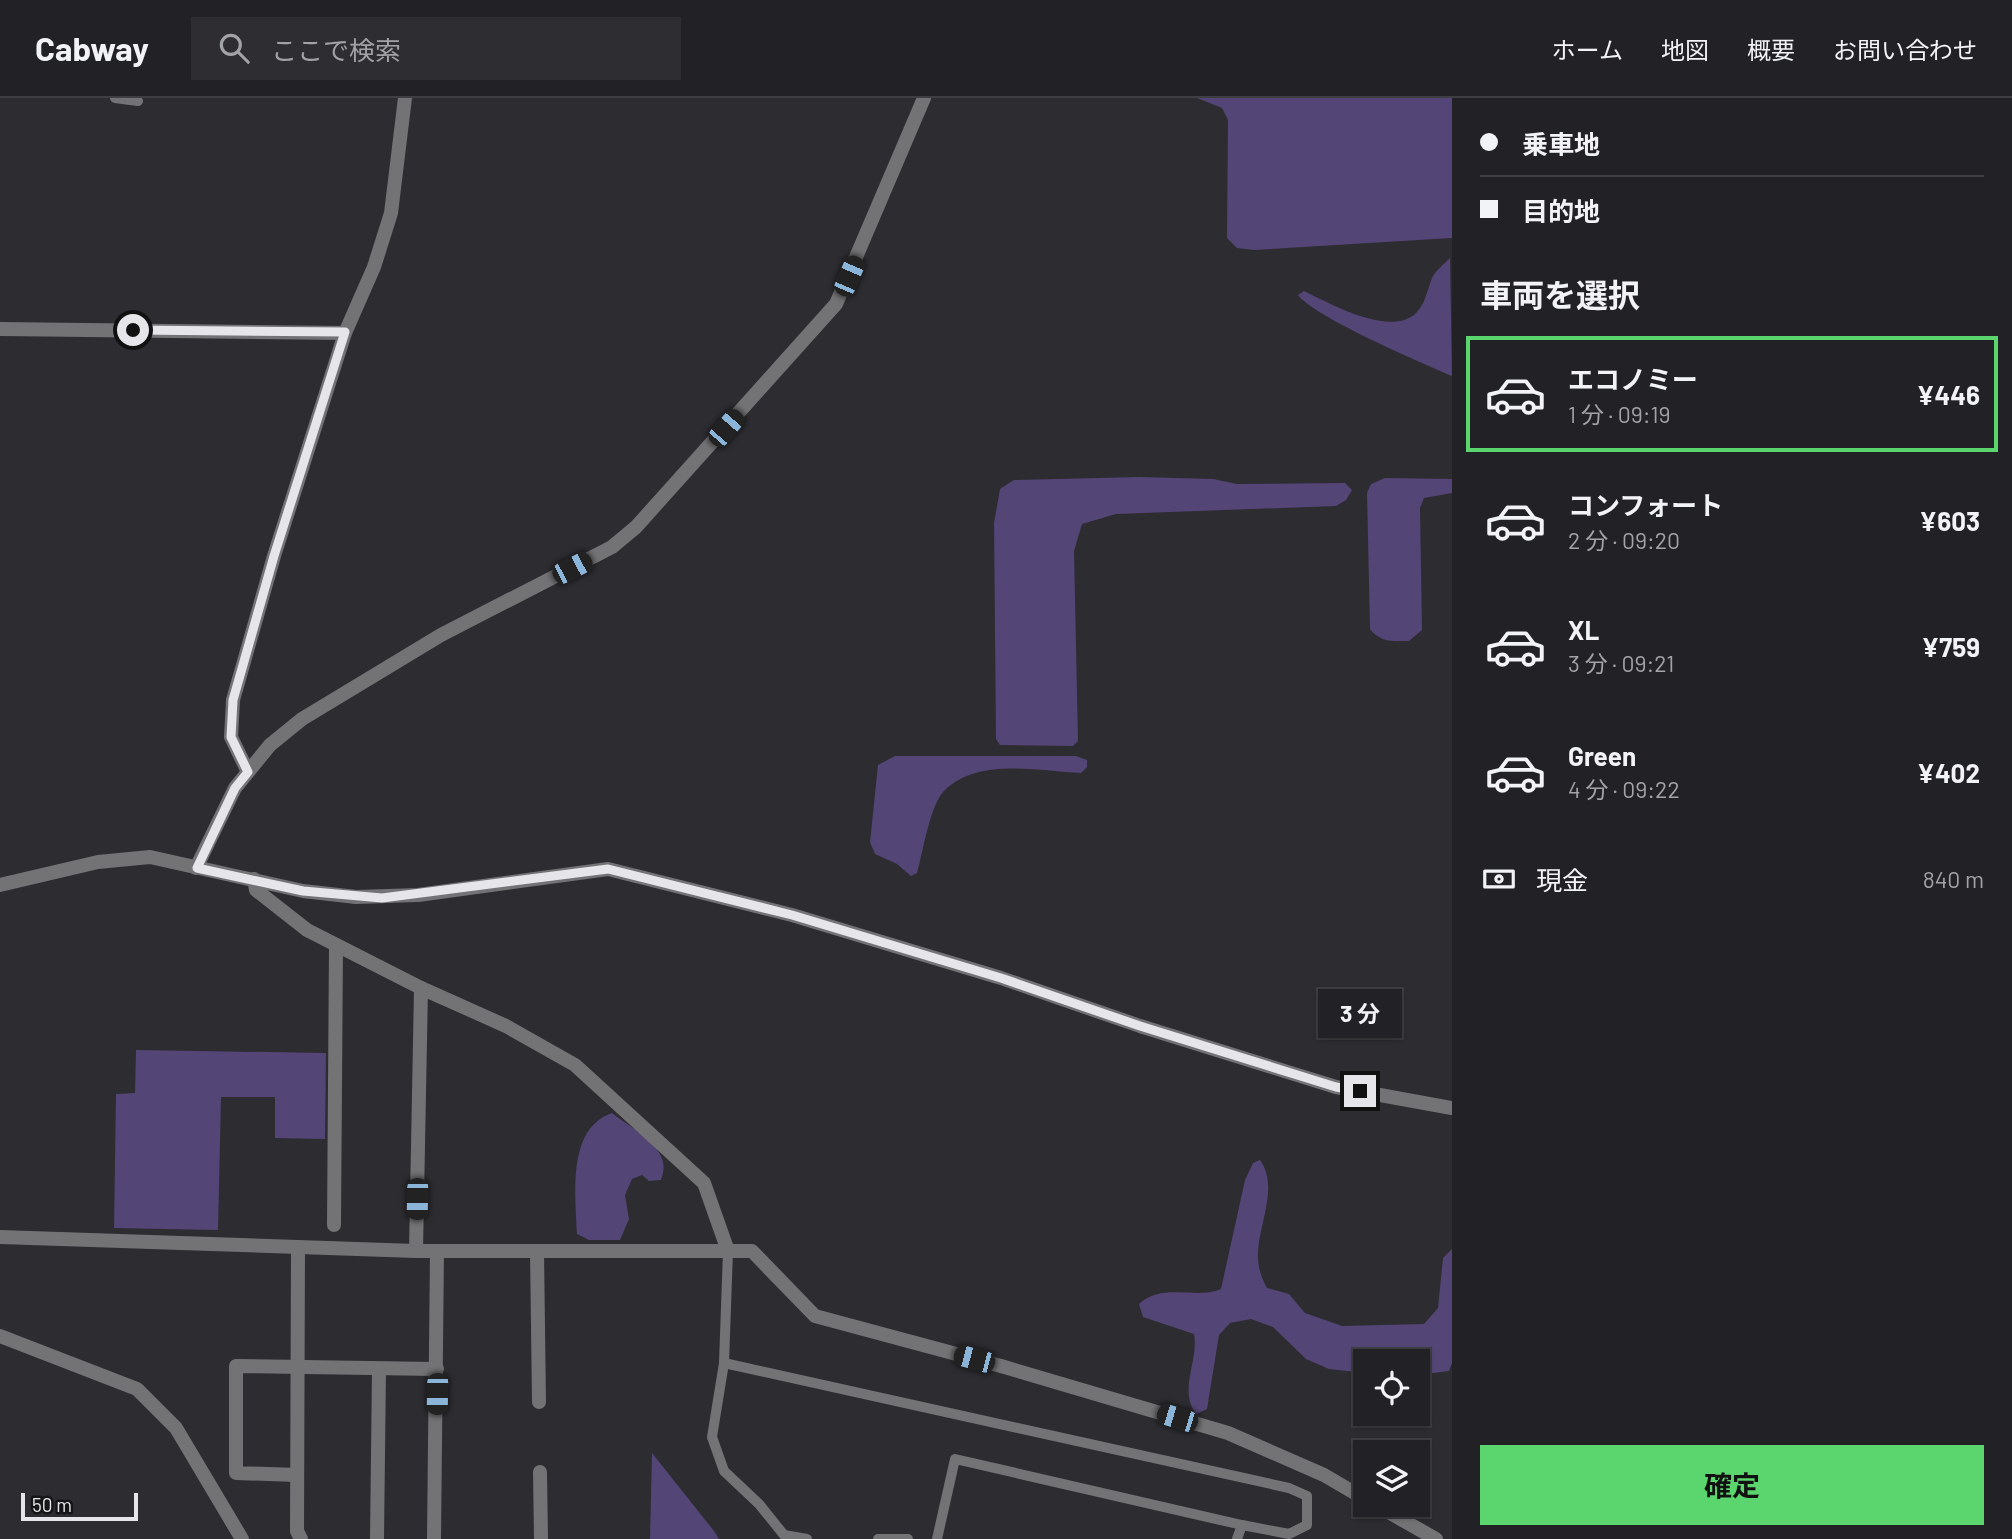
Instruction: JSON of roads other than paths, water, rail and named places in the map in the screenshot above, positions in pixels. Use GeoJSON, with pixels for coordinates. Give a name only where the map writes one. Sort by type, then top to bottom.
{"type":"FeatureCollection","features":[{"type":"Feature","properties":{"kind":"street"},"geometry":{"type":"LineString","coordinates":[[248,772],[231,737],[233,700],[274,556],[345,332],[374,267],[391,213],[405,98]]}},
{"type":"Feature","properties":{"kind":"street"},"geometry":{"type":"LineString","coordinates":[[197,868],[235,788],[270,745],[302,719],[441,635],[612,547],[636,527],[836,304],[924,98]]}},
{"type":"Feature","properties":{"kind":"street"},"geometry":{"type":"LineString","coordinates":[[0,329],[345,332]]}},
{"type":"Feature","properties":{"kind":"street"},"geometry":{"type":"LineString","coordinates":[[0,885],[125,858],[150,857],[303,891],[382,898],[608,869],[792,915],[1001,978],[1140,1026],[1336,1087],[1452,1108]]}},
{"type":"Feature","properties":{"kind":"street"},"geometry":{"type":"LineString","coordinates":[[254,879],[256,890],[307,930],[421,988],[506,1026],[575,1065],[704,1183],[728,1251]]}},
{"type":"Feature","properties":{"kind":"street"},"geometry":{"type":"LineString","coordinates":[[334,1225],[336,945]]}},
{"type":"Feature","properties":{"kind":"street"},"geometry":{"type":"LineString","coordinates":[[416,1251],[421,988]]}},
{"type":"Feature","properties":{"kind":"street"},"geometry":{"type":"LineString","coordinates":[[0,1237],[416,1251],[752,1251],[815,1317],[1000,1366],[1228,1433],[1324,1475],[1353,1492]]}},
{"type":"Feature","properties":{"kind":"street"},"geometry":{"type":"LineString","coordinates":[[298,1248],[297,1531],[301,1539]]}},
{"type":"Feature","properties":{"kind":"street"},"geometry":{"type":"LineString","coordinates":[[434,1539],[437,1251]]}},
{"type":"Feature","properties":{"kind":"street"},"geometry":{"type":"LineString","coordinates":[[537,1251],[539,1402]]}},
{"type":"Feature","properties":{"kind":"street"},"geometry":{"type":"LineString","coordinates":[[0,1336],[137,1389],[176,1428],[242,1539]]}},
{"type":"Feature","properties":{"kind":"street"},"geometry":{"type":"LineString","coordinates":[[297,1475],[236,1473],[236,1366],[437,1369]]}},
{"type":"Feature","properties":{"kind":"street"},"geometry":{"type":"LineString","coordinates":[[377,1539],[379,1369]]}},
{"type":"Feature","properties":{"kind":"street"},"geometry":{"type":"LineString","coordinates":[[540,1472],[541,1539]]}},
{"type":"Feature","properties":{"kind":"street"},"geometry":{"type":"LineString","coordinates":[[1397,1517],[1436,1539]]}},
{"type":"Feature","properties":{"kind":"lane"},"geometry":{"type":"LineString","coordinates":[[115,98],[138,101]]}},
{"type":"Feature","properties":{"kind":"lane"},"geometry":{"type":"LineString","coordinates":[[728,1251],[724,1363],[712,1437],[724,1471],[759,1504],[784,1535],[807,1539]]}},
{"type":"Feature","properties":{"kind":"lane"},"geometry":{"type":"LineString","coordinates":[[724,1363],[1289,1488],[1307,1496],[1307,1525],[1289,1534],[955,1459],[937,1539]]}},
{"type":"Feature","properties":{"kind":"lane"},"geometry":{"type":"LineString","coordinates":[[1237,1539],[1242,1525]]}},
{"type":"Feature","properties":{"kind":"lane"},"geometry":{"type":"LineString","coordinates":[[878,1539],[908,1539]]}}]}
